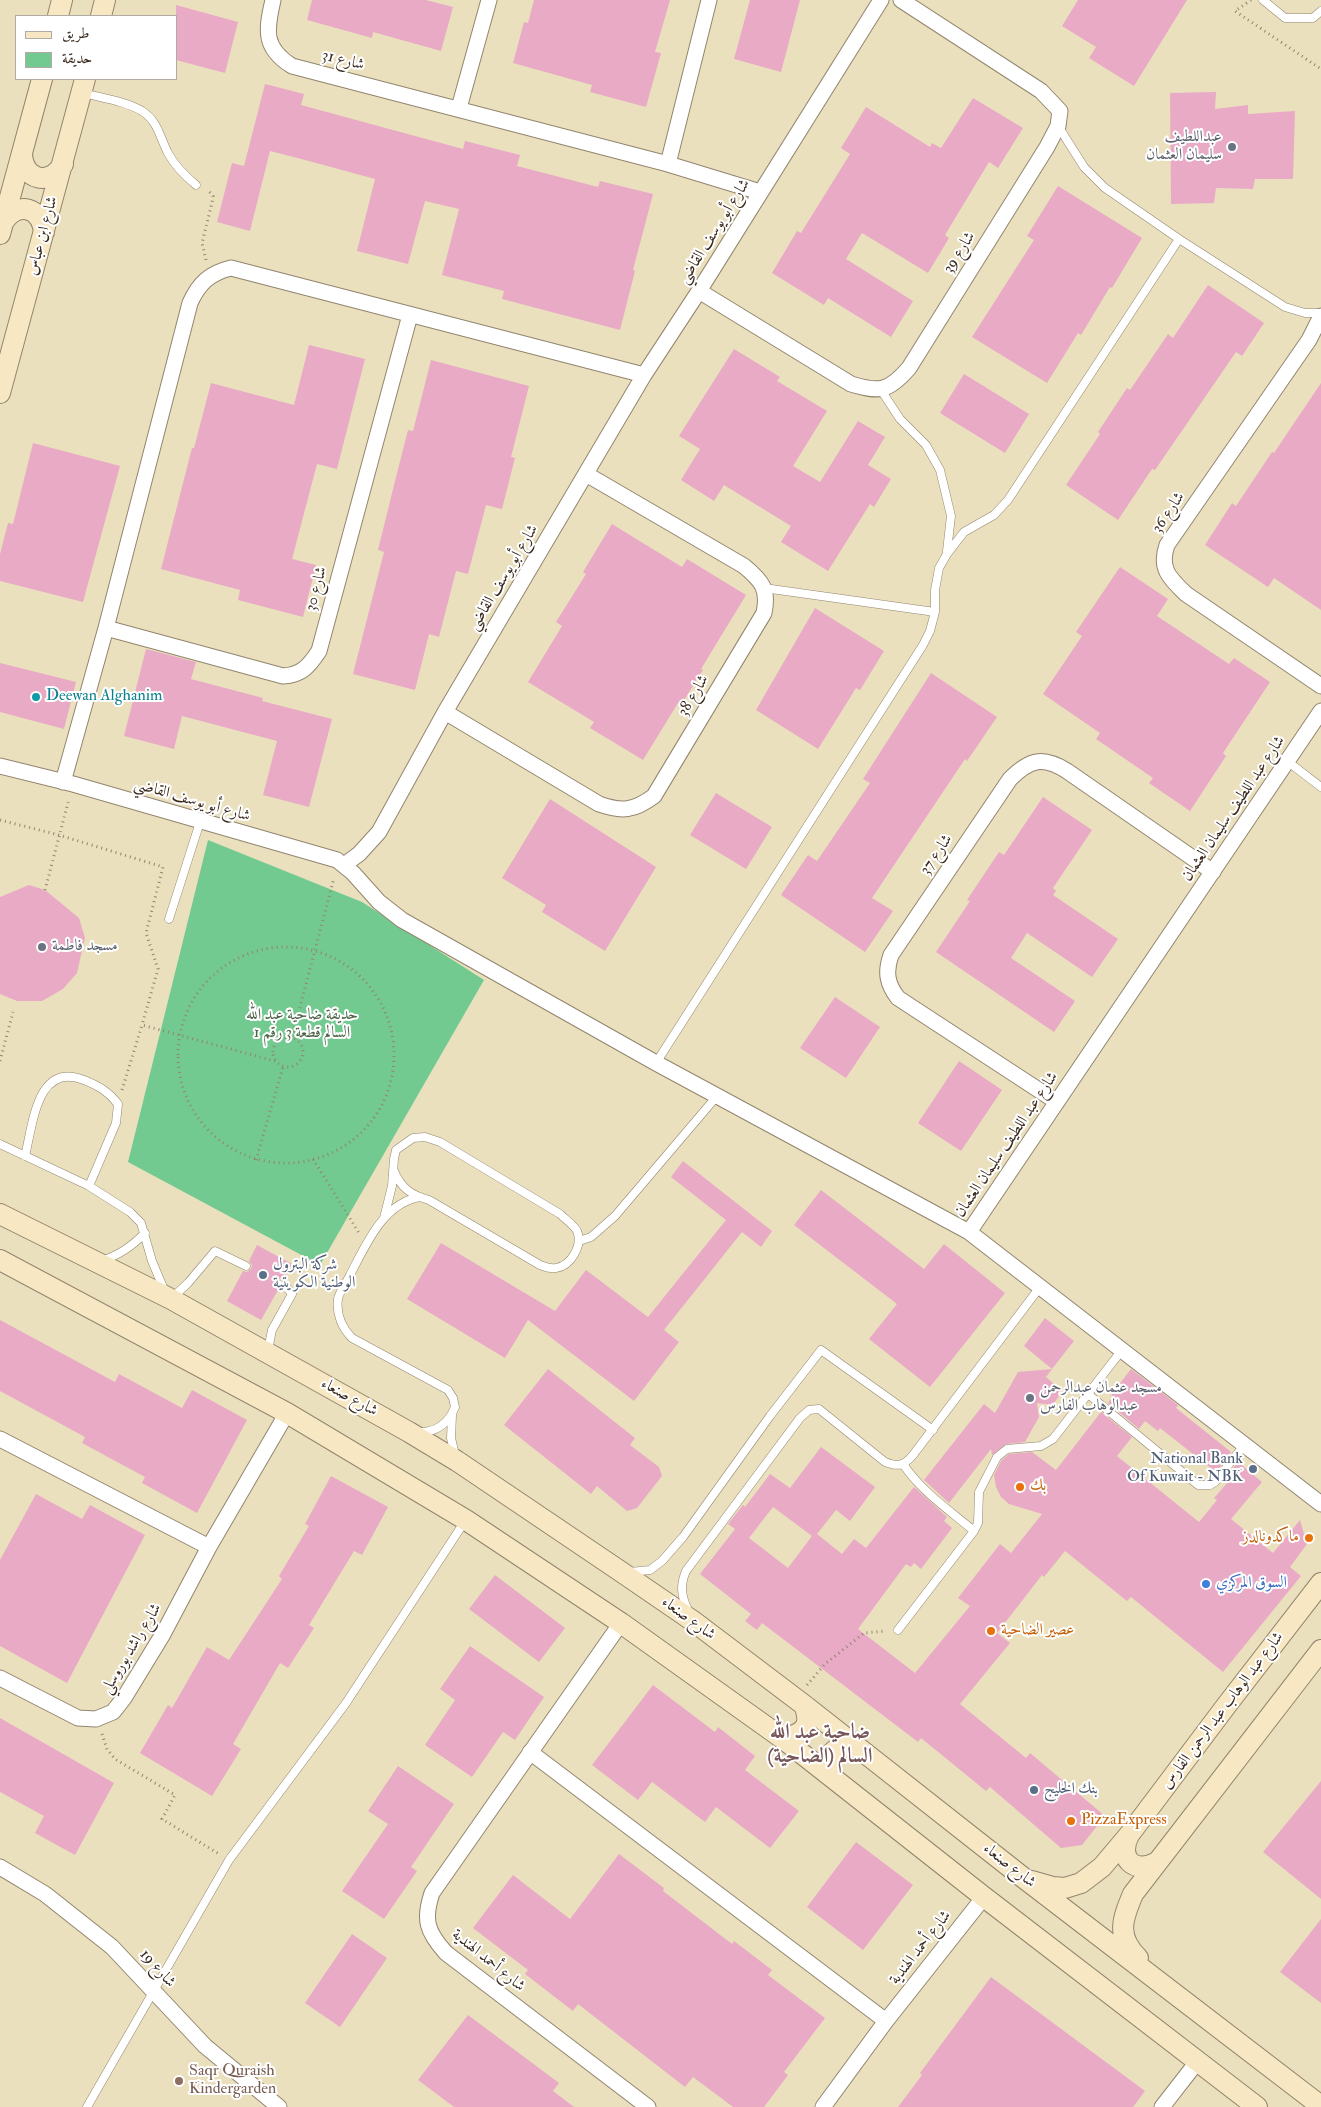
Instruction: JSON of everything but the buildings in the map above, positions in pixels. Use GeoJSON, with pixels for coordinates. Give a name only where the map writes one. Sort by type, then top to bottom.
{"type":"FeatureCollection","features":[{"type":"Feature","properties":{"kind":"main road"},"geometry":{"type":"LineString","coordinates":[[58,15],[62,0]]}},
{"type":"Feature","properties":{"kind":"main road"},"geometry":{"type":"LineString","coordinates":[[101,15],[105,0]]}},
{"type":"Feature","properties":{"kind":"main road"},"geometry":{"type":"LineString","coordinates":[[2,228],[42,80]]}},
{"type":"Feature","properties":{"kind":"main road","name":"شارع ابن عباس"},"geometry":{"type":"LineString","coordinates":[[0,394],[83,86]]}},
{"type":"Feature","properties":{"kind":"main road"},"geometry":{"type":"LineString","coordinates":[[22,154],[22,163],[27,171],[34,176],[42,178],[51,176],[63,164]]}},
{"type":"Feature","properties":{"kind":"main road"},"geometry":{"type":"LineString","coordinates":[[2,228],[8,214],[24,209],[32,211],[39,216],[43,223],[44,232]]}},
{"type":"Feature","properties":{"kind":"main road","name":"شارع صنعاء"},"geometry":{"type":"LineString","coordinates":[[0,1214],[169,1298],[457,1460],[693,1621],[800,1702],[1025,1880],[1164,1984],[1321,2106]]}},
{"type":"Feature","properties":{"kind":"main road"},"geometry":{"type":"LineString","coordinates":[[0,1260],[287,1413],[466,1520],[621,1623],[782,1738],[984,1897],[1257,2107]]}},
{"type":"Feature","properties":{"kind":"main road","name":"شارع عبد الوهاب عبد الرحمن الفارس"},"geometry":{"type":"LineString","coordinates":[[1025,1880],[1065,1888],[1081,1883],[1102,1867],[1130,1835],[1321,1582]]}},
{"type":"Feature","properties":{"kind":"main road"},"geometry":{"type":"LineString","coordinates":[[1164,1984],[1128,1948],[1123,1934],[1123,1916],[1133,1894],[1321,1650]]}},
{"type":"Feature","properties":{"kind":"main road"},"geometry":{"type":"LineString","coordinates":[[782,1738],[793,1736],[806,1727],[808,1721],[800,1702]]}},
{"type":"Feature","properties":{"kind":"main road"},"geometry":{"type":"LineString","coordinates":[[831,1776],[828,1760],[833,1751],[849,1746],[858,1748]]}},
{"type":"Feature","properties":{"kind":"main road"},"geometry":{"type":"LineString","coordinates":[[1130,1835],[1125,1844],[1125,1854],[1130,1862],[1138,1867],[1148,1867],[1157,1862]]}},
{"type":"Feature","properties":{"kind":"street","name":"شارع 31"},"geometry":{"type":"LineString","coordinates":[[273,0],[267,34],[275,53],[292,66],[668,164],[760,192]]}},
{"type":"Feature","properties":{"kind":"street"},"geometry":{"type":"LineString","coordinates":[[459,108],[490,0]]}},
{"type":"Feature","properties":{"kind":"street"},"geometry":{"type":"LineString","coordinates":[[668,164],[709,0]]}},
{"type":"Feature","properties":{"kind":"street","name":"شارع أبو يوسف القاضي"},"geometry":{"type":"LineString","coordinates":[[0,766],[68,783],[337,860],[344,865],[359,854],[380,832],[445,712],[644,375],[699,291],[881,0]]}},
{"type":"Feature","properties":{"kind":"street"},"geometry":{"type":"LineString","coordinates":[[901,0],[1041,91],[1060,111],[1058,126]]}},
{"type":"Feature","properties":{"kind":"street","name":"شارع 39"},"geometry":{"type":"LineString","coordinates":[[881,390],[890,387],[909,368],[1047,147],[1058,126]]}},
{"type":"Feature","properties":{"kind":"street"},"geometry":{"type":"LineString","coordinates":[[68,783],[190,303],[195,291],[210,275],[231,268],[644,375]]}},
{"type":"Feature","properties":{"kind":"street"},"geometry":{"type":"LineString","coordinates":[[699,291],[852,384],[867,389],[881,390]]}},
{"type":"Feature","properties":{"kind":"street","name":"شارع 36"},"geometry":{"type":"LineString","coordinates":[[1321,314],[1309,340],[1167,545],[1162,558],[1165,569],[1172,581],[1186,594],[1321,686]]}},
{"type":"Feature","properties":{"kind":"street","name":"شارع 30"},"geometry":{"type":"LineString","coordinates":[[106,628],[283,676],[293,675],[302,671],[311,663],[319,651],[410,315]]}},
{"type":"Feature","properties":{"kind":"street"},"geometry":{"type":"LineString","coordinates":[[586,474],[744,566],[757,577],[764,588]]}},
{"type":"Feature","properties":{"kind":"street","name":"شارع 38"},"geometry":{"type":"LineString","coordinates":[[445,712],[599,804],[614,809],[629,809],[641,806],[654,796],[764,613],[766,599],[764,588]]}},
{"type":"Feature","properties":{"kind":"street","name":"شارع عبد اللطيف سليمان العثمان"},"geometry":{"type":"LineString","coordinates":[[1320,1502],[969,1232],[1321,711]]}},
{"type":"Feature","properties":{"kind":"street","name":"شارع 37"},"geometry":{"type":"LineString","coordinates":[[1057,1102],[898,998],[890,988],[886,976],[891,955],[1010,779],[1021,768],[1033,762],[1044,761],[1055,764],[1213,872]]}},
{"type":"Feature","properties":{"kind":"street"},"geometry":{"type":"LineString","coordinates":[[344,865],[374,897],[402,920],[656,1063],[969,1232]]}},
{"type":"Feature","properties":{"kind":"street","name":"شارع راشد بوروسلي"},"geometry":{"type":"LineString","coordinates":[[96,1719],[113,1712],[124,1698],[164,1634],[209,1547],[287,1413]]}},
{"type":"Feature","properties":{"kind":"street"},"geometry":{"type":"LineString","coordinates":[[0,1439],[209,1547]]}},
{"type":"Feature","properties":{"kind":"street","name":"شارع أحمد الهندية"},"geometry":{"type":"LineString","coordinates":[[621,1623],[432,1893],[426,1909],[427,1925],[434,1939],[446,1953],[648,2107]]}},
{"type":"Feature","properties":{"kind":"street"},"geometry":{"type":"LineString","coordinates":[[0,1678],[78,1718],[96,1719]]}},
{"type":"Feature","properties":{"kind":"street"},"geometry":{"type":"LineString","coordinates":[[530,1752],[886,2021]]}},
{"type":"Feature","properties":{"kind":"street","name":"شارع 19"},"geometry":{"type":"LineString","coordinates":[[0,1867],[45,1894],[112,1947],[205,2046],[279,2107]]}},
{"type":"Feature","properties":{"kind":"street","name":"شارع أحمد الهندية"},"geometry":{"type":"LineString","coordinates":[[823,2107],[886,2021],[984,1897]]}},
{"type":"Feature","properties":{"kind":"street"},"geometry":{"type":"LineString","coordinates":[[1162,2107],[1197,2062]]}},
{"type":"Feature","properties":{"kind":"lane"},"geometry":{"type":"LineString","coordinates":[[1263,0],[1285,18],[1312,18],[1321,11]]}},
{"type":"Feature","properties":{"kind":"lane"},"geometry":{"type":"LineString","coordinates":[[83,86],[133,106],[143,112],[159,129],[168,153],[176,165],[196,185]]}},
{"type":"Feature","properties":{"kind":"lane"},"geometry":{"type":"LineString","coordinates":[[1058,126],[1084,167],[1099,183],[1180,239],[1285,307],[1306,313],[1321,314]]}},
{"type":"Feature","properties":{"kind":"lane"},"geometry":{"type":"LineString","coordinates":[[656,1063],[923,645],[930,631],[935,612],[935,590],[939,568],[947,554],[964,532],[994,516],[1008,500],[1180,239]]}},
{"type":"Feature","properties":{"kind":"lane"},"geometry":{"type":"LineString","coordinates":[[881,390],[900,419],[926,445],[940,470],[951,516],[947,554]]}},
{"type":"Feature","properties":{"kind":"lane"},"geometry":{"type":"LineString","coordinates":[[764,588],[935,612]]}},
{"type":"Feature","properties":{"kind":"lane"},"geometry":{"type":"LineString","coordinates":[[1287,761],[1321,787]]}},
{"type":"Feature","properties":{"kind":"lane"},"geometry":{"type":"LineString","coordinates":[[168,919],[200,822]]}},
{"type":"Feature","properties":{"kind":"lane"},"geometry":{"type":"LineString","coordinates":[[25,1156],[37,1108],[43,1092],[49,1083],[58,1077],[74,1076],[92,1083],[110,1093],[118,1104],[116,1123],[89,1186]]}},
{"type":"Feature","properties":{"kind":"lane"},"geometry":{"type":"LineString","coordinates":[[579,1241],[591,1237],[615,1216],[717,1096]]}},
{"type":"Feature","properties":{"kind":"lane"},"geometry":{"type":"LineString","coordinates":[[384,1218],[390,1199],[396,1150],[404,1142],[413,1138],[425,1137],[440,1142],[560,1214],[576,1230],[579,1241],[576,1252],[562,1267],[554,1269],[540,1265],[429,1200],[403,1188],[394,1171]]}},
{"type":"Feature","properties":{"kind":"lane"},"geometry":{"type":"LineString","coordinates":[[0,1144],[89,1186],[130,1212],[141,1224],[152,1261],[169,1298],[188,1283],[215,1250],[246,1266]]}},
{"type":"Feature","properties":{"kind":"lane"},"geometry":{"type":"LineString","coordinates":[[409,1432],[426,1433],[436,1430],[446,1423],[455,1407],[453,1398],[448,1390],[352,1338],[345,1331],[339,1318],[338,1299],[366,1245],[384,1218],[396,1206],[408,1199],[420,1197]]}},
{"type":"Feature","properties":{"kind":"lane"},"geometry":{"type":"LineString","coordinates":[[97,1262],[115,1256],[131,1246],[145,1233]]}},
{"type":"Feature","properties":{"kind":"lane"},"geometry":{"type":"LineString","coordinates":[[267,1352],[272,1330],[292,1294],[288,1289],[280,1285]]}},
{"type":"Feature","properties":{"kind":"lane"},"geometry":{"type":"LineString","coordinates":[[693,1621],[681,1592],[681,1582],[686,1571],[800,1418],[809,1410],[819,1409],[885,1462],[897,1466],[904,1464],[933,1430],[1040,1287]]}},
{"type":"Feature","properties":{"kind":"lane"},"geometry":{"type":"LineString","coordinates":[[620,1571],[636,1572],[650,1570],[662,1561],[683,1537],[770,1416],[821,1350],[933,1430]]}},
{"type":"Feature","properties":{"kind":"lane"},"geometry":{"type":"LineString","coordinates":[[898,1630],[974,1531],[978,1523],[979,1492],[997,1457],[1007,1450],[1041,1446],[1053,1439],[1122,1350]]}},
{"type":"Feature","properties":{"kind":"lane"},"geometry":{"type":"LineString","coordinates":[[1088,1394],[1198,1485],[1210,1485],[1215,1482],[1245,1444]]}},
{"type":"Feature","properties":{"kind":"lane"},"geometry":{"type":"LineString","coordinates":[[452,1415],[451,1438],[457,1460]]}},
{"type":"Feature","properties":{"kind":"lane"},"geometry":{"type":"LineString","coordinates":[[904,1464],[913,1478],[927,1492],[974,1531]]}},
{"type":"Feature","properties":{"kind":"lane"},"geometry":{"type":"LineString","coordinates":[[87,2107],[230,1860],[346,1703],[466,1520]]}},
{"type":"Feature","properties":{"kind":"path"},"geometry":{"type":"LineString","coordinates":[[1251,0],[1235,11],[1321,69]]}},
{"type":"Feature","properties":{"kind":"path"},"geometry":{"type":"LineString","coordinates":[[196,185],[205,187],[212,196],[202,243],[210,275]]}},
{"type":"Feature","properties":{"kind":"path"},"geometry":{"type":"LineString","coordinates":[[44,890],[59,835],[68,783]]}},
{"type":"Feature","properties":{"kind":"path"},"geometry":{"type":"LineString","coordinates":[[0,820],[59,835],[162,867],[146,933],[158,969],[118,1104]]}},
{"type":"Feature","properties":{"kind":"path"},"geometry":{"type":"LineString","coordinates":[[292,1037],[336,869],[344,865]]}},
{"type":"Feature","properties":{"kind":"path"},"geometry":{"type":"LineString","coordinates":[[278,946],[316,951],[350,967],[376,995],[392,1029],[394,1067],[384,1103],[362,1134],[330,1155],[294,1164],[256,1160],[222,1143],[196,1116],[180,1081],[178,1043],[180,1036],[188,1007],[210,976],[242,956],[278,946]]}},
{"type":"Feature","properties":{"kind":"path"},"geometry":{"type":"LineString","coordinates":[[0,1061],[13,1012]]}},
{"type":"Feature","properties":{"kind":"path"},"geometry":{"type":"LineString","coordinates":[[142,1025],[275,1061],[283,1067],[293,1067],[300,1061],[303,1052],[300,1043],[292,1037],[282,1037],[275,1043],[272,1052],[275,1061]]}},
{"type":"Feature","properties":{"kind":"path"},"geometry":{"type":"LineString","coordinates":[[256,1160],[283,1067]]}},
{"type":"Feature","properties":{"kind":"path"},"geometry":{"type":"LineString","coordinates":[[313,1159],[366,1245]]}},
{"type":"Feature","properties":{"kind":"path"},"geometry":{"type":"LineString","coordinates":[[800,1702],[825,1664],[864,1633],[898,1630]]}},
{"type":"Feature","properties":{"kind":"path"},"geometry":{"type":"LineString","coordinates":[[96,1719],[107,1750],[115,1758],[175,1795],[162,1819],[230,1860]]}},
{"type":"Feature","properties":{"kind":"green space","name":"حديقة ضاحية عبد الله السالم قطعة 3 رقم 1"},"geometry":{"type":"Polygon","coordinates":[[[208,840],[362,902],[484,980],[320,1265],[128,1162],[208,840]]]}},
{"type":"Feature","properties":{"kind":"place","name":"عبداللطيف سليمان العثمان"},"geometry":{"type":"Point","coordinates":[1232,147]}},
{"type":"Feature","properties":{"kind":"place","name":"Deewan Alghanim"},"geometry":{"type":"Point","coordinates":[36,697]}},
{"type":"Feature","properties":{"kind":"place","name":"مسجد فاطمة"},"geometry":{"type":"Point","coordinates":[42,947]}},
{"type":"Feature","properties":{"kind":"place","name":"شركة البترول الوطنية الكويتية"},"geometry":{"type":"Point","coordinates":[263,1275]}},
{"type":"Feature","properties":{"kind":"place","name":"مسجد عثمان عبدالرحمن عبدالوهاب الفارس"},"geometry":{"type":"Point","coordinates":[1030,1398]}},
{"type":"Feature","properties":{"kind":"place","name":"National Bank Of Kuwait - NBK"},"geometry":{"type":"Point","coordinates":[1253,1469]}},
{"type":"Feature","properties":{"kind":"place","name":"بك"},"geometry":{"type":"Point","coordinates":[1020,1487]}},
{"type":"Feature","properties":{"kind":"place","name":"ماكدونالدز"},"geometry":{"type":"Point","coordinates":[1309,1538]}},
{"type":"Feature","properties":{"kind":"place","name":"السوق المركزي"},"geometry":{"type":"Point","coordinates":[1206,1584]}},
{"type":"Feature","properties":{"kind":"place","name":"عصير الضاحية"},"geometry":{"type":"Point","coordinates":[991,1631]}},
{"type":"Feature","properties":{"kind":"place","name":"بنك الخليج"},"geometry":{"type":"Point","coordinates":[1034,1790]}},
{"type":"Feature","properties":{"kind":"place","name":"PizzaExpress"},"geometry":{"type":"Point","coordinates":[1071,1821]}},
{"type":"Feature","properties":{"kind":"place","name":"Saqr Quraish Kindergarden"},"geometry":{"type":"Point","coordinates":[179,2081]}},
{"type":"Feature","properties":{"kind":"district","name":"ضاحية عبد الله السالم (الضاحية)"},"geometry":{"type":"Point","coordinates":[820,1745]}}]}
